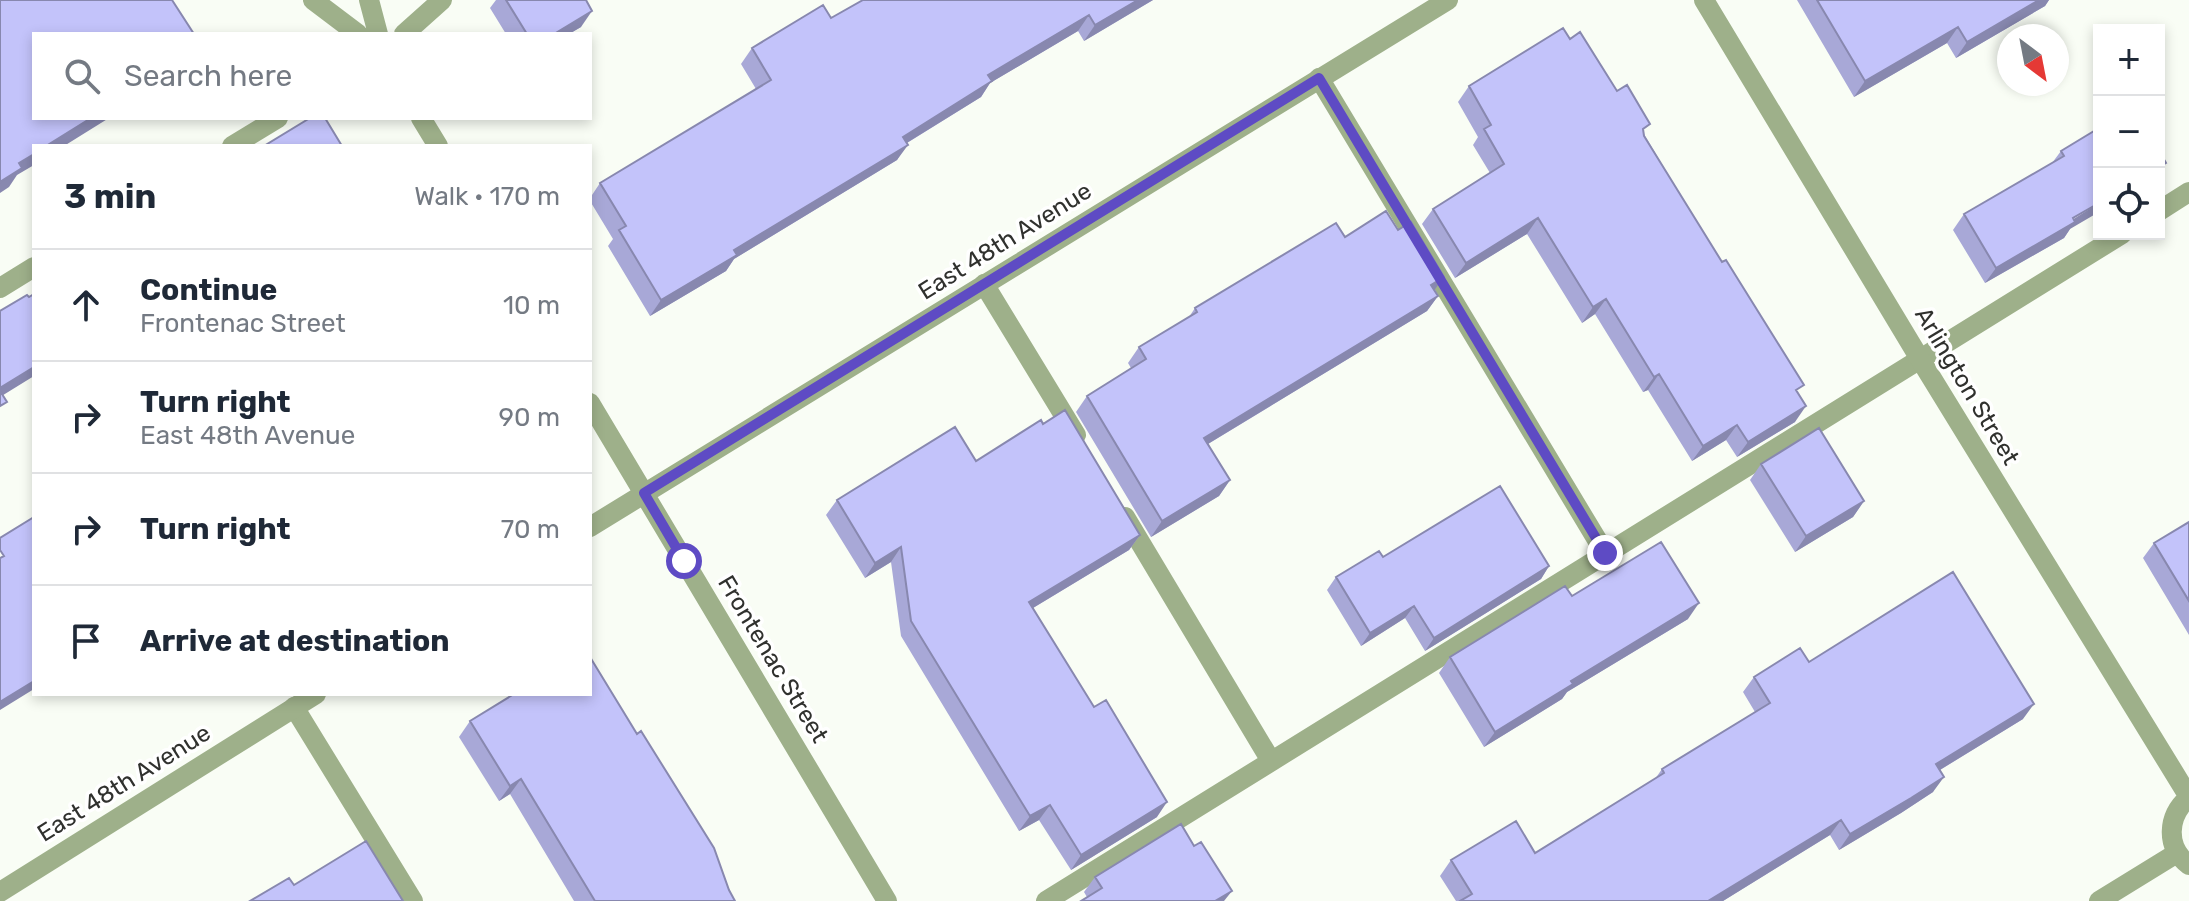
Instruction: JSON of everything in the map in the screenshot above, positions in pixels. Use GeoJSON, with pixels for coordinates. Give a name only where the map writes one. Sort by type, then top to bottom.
{"type":"FeatureCollection","features":[{"type":"Feature","properties":{"kind":"street"},"geometry":{"type":"LineString","coordinates":[[313,0],[355,32]]}},
{"type":"Feature","properties":{"kind":"street"},"geometry":{"type":"LineString","coordinates":[[369,0],[377,32]]}},
{"type":"Feature","properties":{"kind":"street"},"geometry":{"type":"LineString","coordinates":[[406,32],[442,0]]}},
{"type":"Feature","properties":{"kind":"street","name":"East 48th Avenue"},"geometry":{"type":"LineString","coordinates":[[592,526],[1448,0]]}},
{"type":"Feature","properties":{"kind":"street","name":"Arlington Street"},"geometry":{"type":"LineString","coordinates":[[1704,0],[2189,797]]}},
{"type":"Feature","properties":{"kind":"street"},"geometry":{"type":"LineString","coordinates":[[1319,78],[1605,553]]}},
{"type":"Feature","properties":{"kind":"street"},"geometry":{"type":"LineString","coordinates":[[235,144],[275,120]]}},
{"type":"Feature","properties":{"kind":"street"},"geometry":{"type":"LineString","coordinates":[[422,120],[437,144]]}},
{"type":"Feature","properties":{"kind":"street"},"geometry":{"type":"LineString","coordinates":[[2165,207],[2189,192]]}},
{"type":"Feature","properties":{"kind":"street"},"geometry":{"type":"LineString","coordinates":[[1046,901],[2112,240]]}},
{"type":"Feature","properties":{"kind":"street"},"geometry":{"type":"LineString","coordinates":[[0,288],[32,268]]}},
{"type":"Feature","properties":{"kind":"street"},"geometry":{"type":"LineString","coordinates":[[984,284],[1082,446]]}},
{"type":"Feature","properties":{"kind":"street","name":"Frontenac Street"},"geometry":{"type":"LineString","coordinates":[[592,406],[887,901]]}},
{"type":"Feature","properties":{"kind":"street"},"geometry":{"type":"LineString","coordinates":[[1115,501],[1271,761]]}},
{"type":"Feature","properties":{"kind":"street","name":"East 48th Avenue"},"geometry":{"type":"LineString","coordinates":[[0,892],[313,696]]}},
{"type":"Feature","properties":{"kind":"street"},"geometry":{"type":"LineString","coordinates":[[294,707],[413,901]]}},
{"type":"Feature","properties":{"kind":"street"},"geometry":{"type":"LineString","coordinates":[[2099,901],[2183,859],[2171,829],[2179,805],[2189,797]]}},
{"type":"Feature","properties":{"kind":"building"},"geometry":{"type":"Polygon","coordinates":[[[0,0],[172,0],[193,32],[32,32],[32,120],[88,120],[49,144],[32,144],[32,155],[19,163],[22,168],[0,182],[0,0]]]}},
{"type":"Feature","properties":{"kind":"building"},"geometry":{"type":"Polygon","coordinates":[[[506,0],[586,0],[592,11],[557,32],[526,32],[506,0]]]}},
{"type":"Feature","properties":{"kind":"building"},"geometry":{"type":"Polygon","coordinates":[[[863,0],[1138,0],[1095,25],[1089,15],[988,75],[992,81],[903,137],[908,145],[734,250],[737,255],[661,300],[619,230],[626,226],[600,183],[771,80],[752,48],[823,5],[831,18],[863,0]]]}},
{"type":"Feature","properties":{"kind":"building"},"geometry":{"type":"Polygon","coordinates":[[[1817,0],[2039,0],[1967,42],[1958,27],[1865,81],[1817,0]]]}},
{"type":"Feature","properties":{"kind":"building"},"geometry":{"type":"Polygon","coordinates":[[[1563,28],[1570,39],[1580,32],[1617,91],[1627,85],[1650,124],[1643,129],[1644,136],[1722,262],[1726,260],[1804,385],[1796,390],[1806,406],[1748,442],[1737,425],[1703,446],[1659,374],[1654,377],[1606,299],[1593,307],[1538,218],[1466,263],[1433,209],[1504,164],[1484,129],[1491,125],[1469,86],[1563,28]]]}},
{"type":"Feature","properties":{"kind":"building"},"geometry":{"type":"Polygon","coordinates":[[[307,120],[326,120],[341,144],[267,144],[307,120]]]}},
{"type":"Feature","properties":{"kind":"building"},"geometry":{"type":"Polygon","coordinates":[[[2093,132],[2093,206],[2073,218],[2075,222],[1996,268],[1964,214],[2064,156],[2061,151],[2093,132]]]}},
{"type":"Feature","properties":{"kind":"building"},"geometry":{"type":"Polygon","coordinates":[[[1386,211],[1398,230],[1411,222],[1444,277],[1431,285],[1438,296],[1204,438],[1230,480],[1162,521],[1087,396],[1146,359],[1139,347],[1197,312],[1195,308],[1336,223],[1345,237],[1386,211]]]}},
{"type":"Feature","properties":{"kind":"building"},"geometry":{"type":"Polygon","coordinates":[[[27,295],[32,295],[32,368],[0,388],[0,311],[27,295]]]}},
{"type":"Feature","properties":{"kind":"building"},"geometry":{"type":"Polygon","coordinates":[[[0,391],[7,402],[0,406],[0,391]]]}},
{"type":"Feature","properties":{"kind":"building"},"geometry":{"type":"Polygon","coordinates":[[[1065,410],[1140,535],[1029,602],[1094,707],[1106,700],[1167,802],[1081,855],[1050,805],[1030,816],[911,621],[901,547],[875,563],[837,500],[955,427],[976,461],[1041,420],[1043,424],[1065,410]]]}},
{"type":"Feature","properties":{"kind":"building"},"geometry":{"type":"Polygon","coordinates":[[[1819,428],[1864,501],[1806,536],[1761,464],[1819,428]]]}},
{"type":"Feature","properties":{"kind":"building"},"geometry":{"type":"Polygon","coordinates":[[[1500,486],[1549,566],[1434,638],[1414,606],[1370,633],[1336,577],[1379,551],[1383,557],[1500,486]]]}},
{"type":"Feature","properties":{"kind":"building"},"geometry":{"type":"Polygon","coordinates":[[[32,518],[32,682],[0,702],[0,558],[4,556],[0,550],[0,538],[32,518]]]}},
{"type":"Feature","properties":{"kind":"building"},"geometry":{"type":"Polygon","coordinates":[[[2189,522],[2189,601],[2154,543],[2189,522]]]}},
{"type":"Feature","properties":{"kind":"building"},"geometry":{"type":"Polygon","coordinates":[[[1661,542],[1699,603],[1571,681],[1573,684],[1495,732],[1450,657],[1565,586],[1572,596],[1661,542]]]}},
{"type":"Feature","properties":{"kind":"building"},"geometry":{"type":"Polygon","coordinates":[[[1953,572],[2034,704],[1936,764],[1944,777],[1850,834],[1841,820],[1708,901],[1460,901],[1472,894],[1451,860],[1516,821],[1535,853],[1664,773],[1662,769],[1770,703],[1754,677],[1800,648],[1809,662],[1953,572]]]}},
{"type":"Feature","properties":{"kind":"building"},"geometry":{"type":"Polygon","coordinates":[[[592,660],[637,734],[641,731],[714,848],[735,901],[595,901],[521,779],[510,786],[470,721],[511,696],[592,696],[592,660]]]}},
{"type":"Feature","properties":{"kind":"building"},"geometry":{"type":"Polygon","coordinates":[[[1181,824],[1194,846],[1201,842],[1232,891],[1215,901],[1081,901],[1102,888],[1095,877],[1181,824]]]}},
{"type":"Feature","properties":{"kind":"building"},"geometry":{"type":"Polygon","coordinates":[[[366,841],[403,901],[250,901],[289,878],[294,885],[366,841]]]}},
{"type":"Feature","properties":{"kind":"route"},"geometry":{"type":"LineString","coordinates":[[684,561],[644,493],[1319,78],[1605,553]]}}]}
